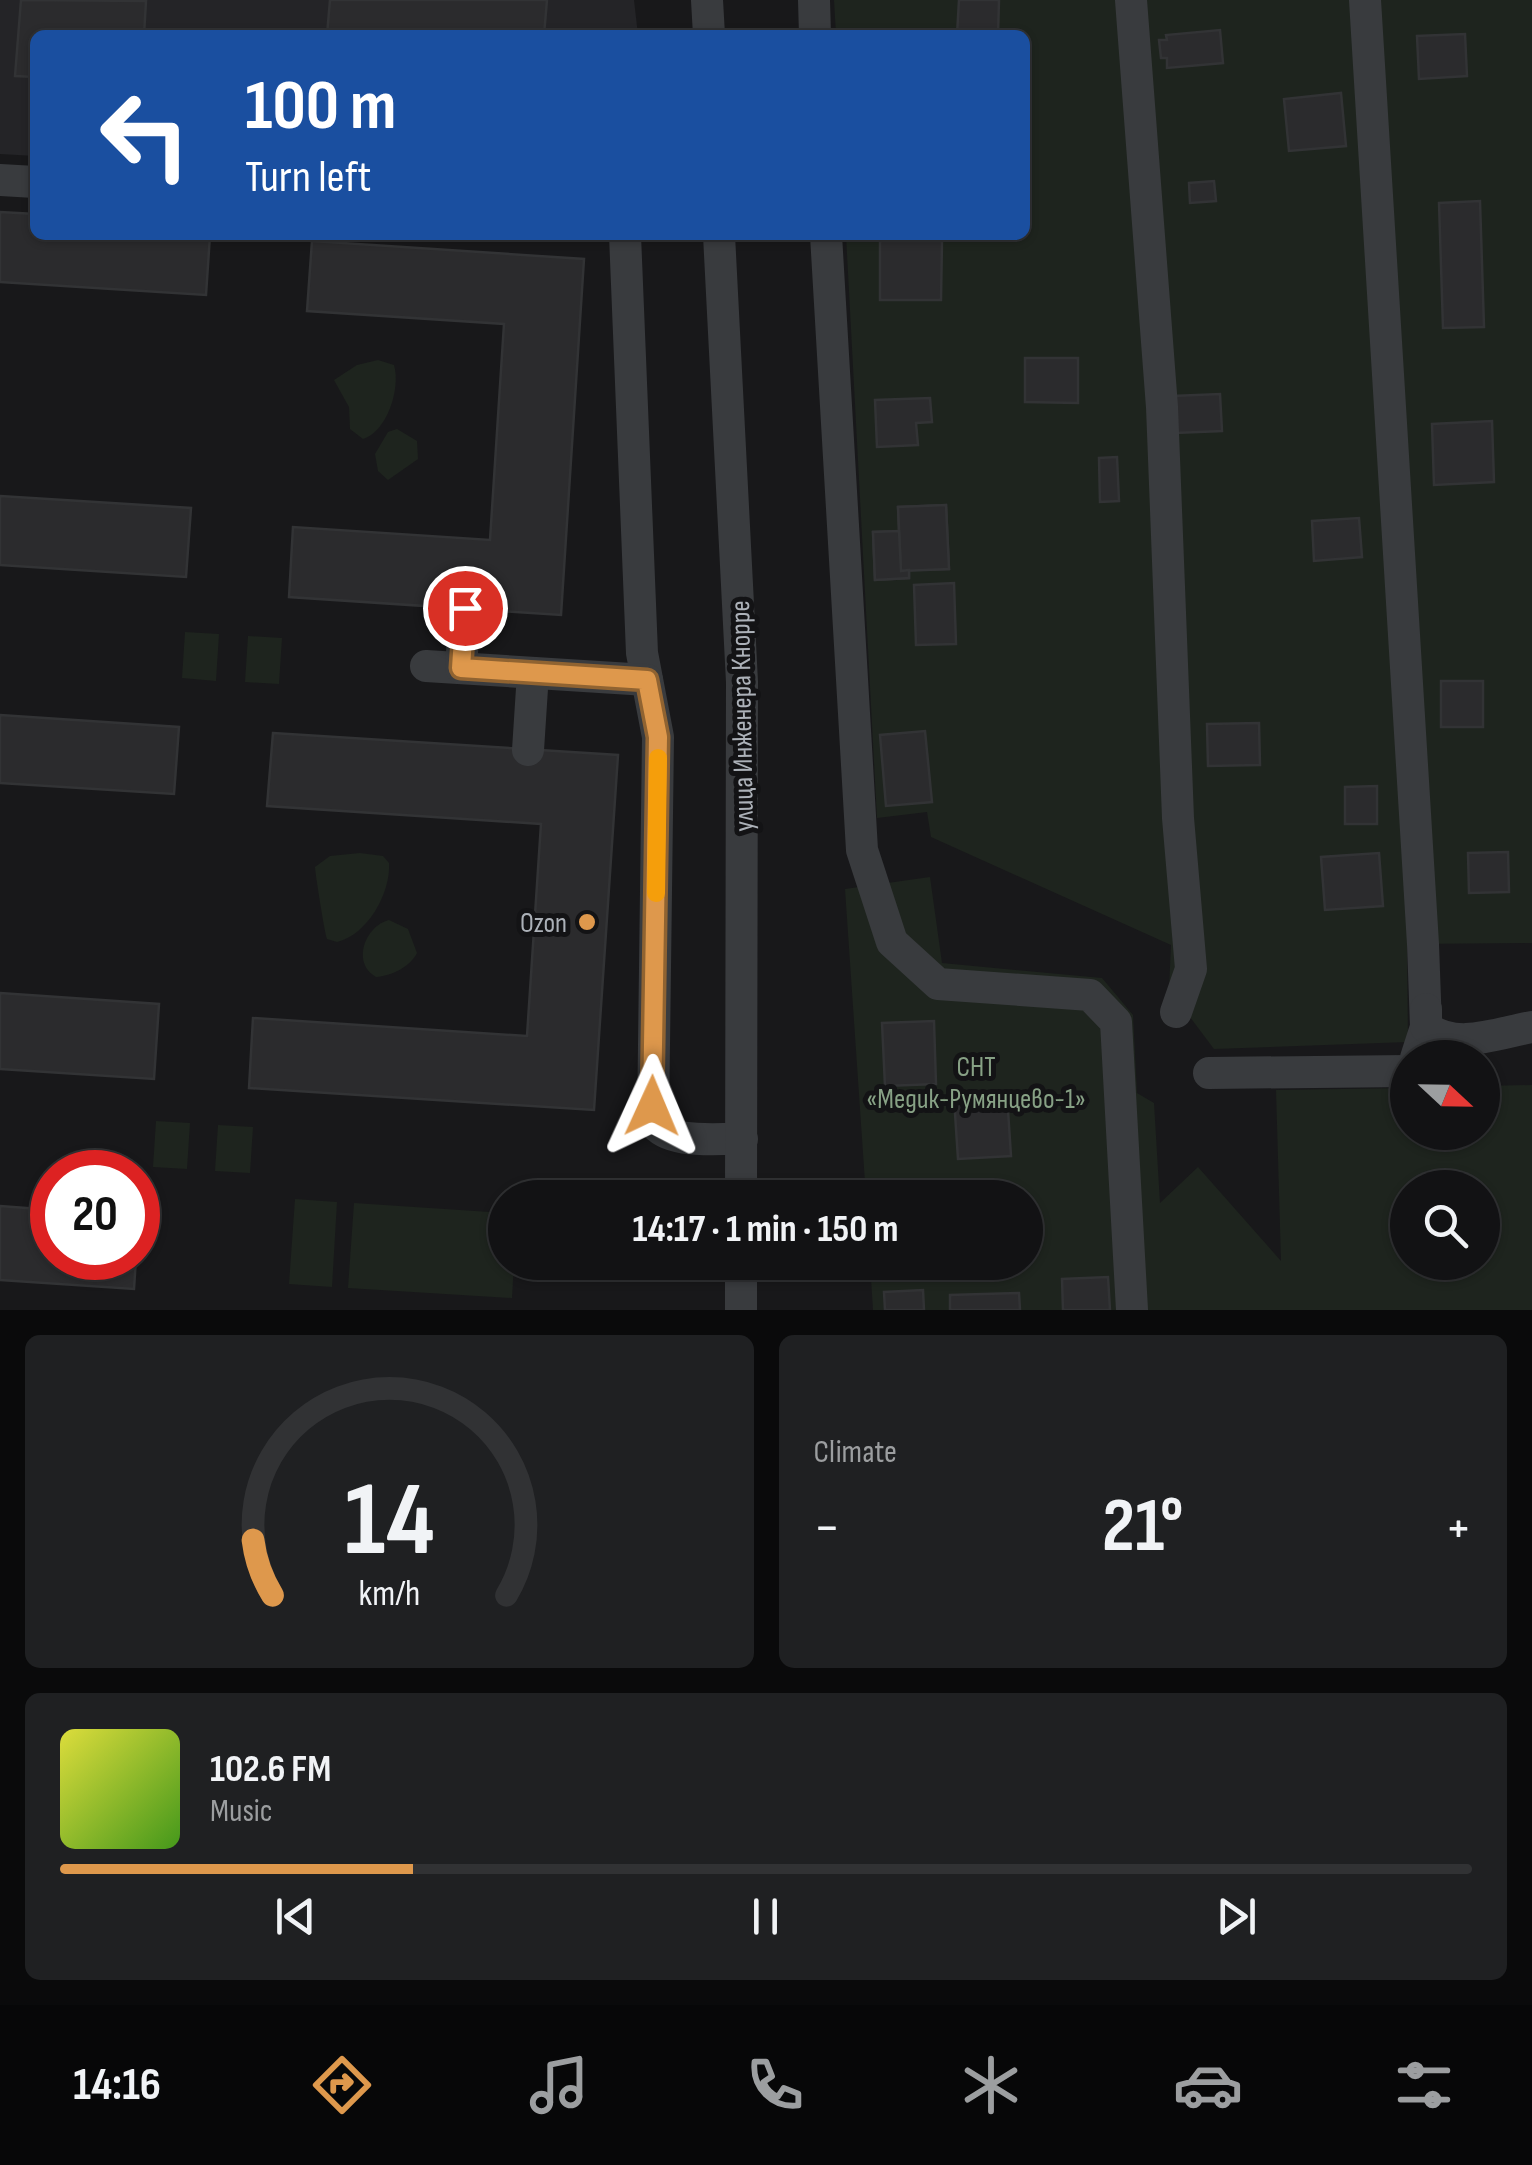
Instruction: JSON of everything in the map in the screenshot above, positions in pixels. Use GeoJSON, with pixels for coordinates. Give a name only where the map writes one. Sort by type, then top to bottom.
{"type":"FeatureCollection","features":[{"type":"Feature","properties":{"kind":"street"},"geometry":{"type":"LineString","coordinates":[[708,0],[709,30]]}},
{"type":"Feature","properties":{"kind":"street"},"geometry":{"type":"LineString","coordinates":[[814,0],[815,30]]}},
{"type":"Feature","properties":{"kind":"street"},"geometry":{"type":"LineString","coordinates":[[1131,0],[1162,407],[1178,818],[1191,969],[1176,1012]]}},
{"type":"Feature","properties":{"kind":"street"},"geometry":{"type":"LineString","coordinates":[[1366,0],[1421,1040]]}},
{"type":"Feature","properties":{"kind":"street"},"geometry":{"type":"LineString","coordinates":[[0,180],[30,182]]}},
{"type":"Feature","properties":{"kind":"street"},"geometry":{"type":"LineString","coordinates":[[625,240],[642,652],[658,737],[653,1122],[674,1136],[742,1139]]}},
{"type":"Feature","properties":{"kind":"street","name":"улица Инженера Кнорре"},"geometry":{"type":"LineString","coordinates":[[720,240],[742,682],[742,1180]]}},
{"type":"Feature","properties":{"kind":"street"},"geometry":{"type":"LineString","coordinates":[[826,240],[862,850],[892,942],[938,984],[1090,995],[1116,1022],[1132,1310]]}},
{"type":"Feature","properties":{"kind":"street"},"geometry":{"type":"LineString","coordinates":[[461,668],[465,608]]}},
{"type":"Feature","properties":{"kind":"street"},"geometry":{"type":"LineString","coordinates":[[426,666],[647,680]]}},
{"type":"Feature","properties":{"kind":"street"},"geometry":{"type":"LineString","coordinates":[[528,750],[533,672]]}},
{"type":"Feature","properties":{"kind":"street"},"geometry":{"type":"LineString","coordinates":[[1462,1040],[1532,1027]]}},
{"type":"Feature","properties":{"kind":"street"},"geometry":{"type":"LineString","coordinates":[[1209,1073],[1390,1071]]}},
{"type":"Feature","properties":{"kind":"street"},"geometry":{"type":"LineString","coordinates":[[741,1280],[741,1310]]}},
{"type":"Feature","properties":{"kind":"shaded area"},"geometry":{"type":"Polygon","coordinates":[[[0,0],[634,0],[637,30],[30,30],[30,156],[0,154],[0,0]]]}},
{"type":"Feature","properties":{"kind":"green space"},"geometry":{"type":"Polygon","coordinates":[[[834,0],[1532,0],[1532,943],[1407,944],[1408,1040],[1214,1049],[1169,989],[1171,945],[931,837],[927,812],[877,818],[846,240],[1030,240],[1030,30],[836,30],[834,0]]]}},
{"type":"Feature","properties":{"kind":"green space"},"geometry":{"type":"Polygon","coordinates":[[[378,360],[394,365],[394,397],[379,428],[363,439],[350,429],[349,407],[334,380],[357,365],[378,360]]]}},
{"type":"Feature","properties":{"kind":"green space"},"geometry":{"type":"Polygon","coordinates":[[[397,429],[417,441],[418,459],[388,480],[378,471],[375,454],[388,432],[397,429]]]}},
{"type":"Feature","properties":{"kind":"green space"},"geometry":{"type":"Polygon","coordinates":[[[185,632],[219,634],[216,681],[182,678],[185,632]]]}},
{"type":"Feature","properties":{"kind":"green space"},"geometry":{"type":"Polygon","coordinates":[[[248,636],[282,638],[279,684],[245,682],[248,636]]]}},
{"type":"Feature","properties":{"kind":"green space"},"geometry":{"type":"Polygon","coordinates":[[[330,856],[383,856],[389,863],[386,887],[375,911],[358,931],[337,942],[327,939],[315,867],[330,856]]]}},
{"type":"Feature","properties":{"kind":"green space","name":"СНТ «Медик-Румянцево-1»"},"geometry":{"type":"Polygon","coordinates":[[[930,877],[942,963],[1102,978],[1133,1015],[1137,1093],[1154,1103],[1160,1203],[1198,1167],[1281,1261],[1276,1090],[1390,1088],[1390,1150],[1500,1150],[1500,1086],[1532,1085],[1532,1310],[873,1310],[871,1280],[1043,1280],[1043,1180],[865,1180],[845,889],[930,877]]]}},
{"type":"Feature","properties":{"kind":"green space"},"geometry":{"type":"Polygon","coordinates":[[[389,920],[408,929],[417,953],[400,970],[376,977],[364,963],[364,945],[373,929],[389,920]]]}},
{"type":"Feature","properties":{"kind":"green space"},"geometry":{"type":"Polygon","coordinates":[[[156,1121],[190,1123],[187,1169],[160,1167],[160,1150],[154,1150],[156,1121]]]}},
{"type":"Feature","properties":{"kind":"green space"},"geometry":{"type":"Polygon","coordinates":[[[218,1125],[253,1127],[250,1173],[215,1171],[218,1125]]]}},
{"type":"Feature","properties":{"kind":"green space"},"geometry":{"type":"Polygon","coordinates":[[[295,1199],[337,1202],[332,1287],[289,1284],[295,1199]]]}},
{"type":"Feature","properties":{"kind":"green space"},"geometry":{"type":"Polygon","coordinates":[[[354,1203],[488,1212],[488,1280],[513,1280],[512,1298],[348,1288],[354,1203]]]}},
{"type":"Feature","properties":{"kind":"building"},"geometry":{"type":"Polygon","coordinates":[[[21,0],[146,1],[144,30],[30,30],[30,77],[15,76],[21,0]]]}},
{"type":"Feature","properties":{"kind":"building"},"geometry":{"type":"Polygon","coordinates":[[[330,0],[547,0],[544,30],[327,30],[330,0]]]}},
{"type":"Feature","properties":{"kind":"building"},"geometry":{"type":"Polygon","coordinates":[[[959,0],[999,0],[998,30],[957,30],[959,0]]]}},
{"type":"Feature","properties":{"kind":"building"},"geometry":{"type":"Polygon","coordinates":[[[1220,30],[1223,63],[1167,68],[1167,58],[1161,58],[1159,40],[1167,40],[1166,35],[1220,30]]]}},
{"type":"Feature","properties":{"kind":"building"},"geometry":{"type":"Polygon","coordinates":[[[1465,34],[1467,76],[1419,79],[1417,36],[1465,34]]]}},
{"type":"Feature","properties":{"kind":"building"},"geometry":{"type":"Polygon","coordinates":[[[1341,93],[1346,146],[1289,151],[1284,99],[1341,93]]]}},
{"type":"Feature","properties":{"kind":"building"},"geometry":{"type":"Polygon","coordinates":[[[1214,181],[1216,201],[1190,203],[1189,183],[1214,181]]]}},
{"type":"Feature","properties":{"kind":"building"},"geometry":{"type":"Polygon","coordinates":[[[1480,201],[1484,327],[1443,328],[1439,203],[1480,201]]]}},
{"type":"Feature","properties":{"kind":"building"},"geometry":{"type":"Polygon","coordinates":[[[0,212],[30,214],[30,240],[210,240],[206,295],[0,282],[0,212]]]}},
{"type":"Feature","properties":{"kind":"building"},"geometry":{"type":"Polygon","coordinates":[[[312,241],[584,259],[561,615],[289,597],[293,527],[490,540],[504,324],[307,311],[312,241]]]}},
{"type":"Feature","properties":{"kind":"building"},"geometry":{"type":"Polygon","coordinates":[[[880,241],[942,241],[941,300],[880,300],[880,241]]]}},
{"type":"Feature","properties":{"kind":"building"},"geometry":{"type":"Polygon","coordinates":[[[1025,358],[1078,358],[1078,403],[1025,402],[1025,358]]]}},
{"type":"Feature","properties":{"kind":"building"},"geometry":{"type":"Polygon","coordinates":[[[1220,394],[1222,431],[1175,433],[1173,396],[1220,394]]]}},
{"type":"Feature","properties":{"kind":"building"},"geometry":{"type":"Polygon","coordinates":[[[930,398],[932,422],[916,423],[918,445],[877,447],[875,400],[930,398]]]}},
{"type":"Feature","properties":{"kind":"building"},"geometry":{"type":"Polygon","coordinates":[[[1492,421],[1494,482],[1434,485],[1432,424],[1492,421]]]}},
{"type":"Feature","properties":{"kind":"building"},"geometry":{"type":"Polygon","coordinates":[[[1117,457],[1119,501],[1100,502],[1099,458],[1117,457]]]}},
{"type":"Feature","properties":{"kind":"building"},"geometry":{"type":"Polygon","coordinates":[[[0,496],[191,508],[186,577],[0,565],[0,496]]]}},
{"type":"Feature","properties":{"kind":"building"},"geometry":{"type":"Polygon","coordinates":[[[946,505],[949,569],[909,570],[909,578],[875,580],[873,532],[899,531],[898,507],[946,505]]]}},
{"type":"Feature","properties":{"kind":"building"},"geometry":{"type":"Polygon","coordinates":[[[946,505],[949,569],[901,571],[898,507],[946,505]]]}},
{"type":"Feature","properties":{"kind":"building"},"geometry":{"type":"Polygon","coordinates":[[[1359,518],[1362,557],[1314,561],[1312,521],[1359,518]]]}},
{"type":"Feature","properties":{"kind":"building"},"geometry":{"type":"Polygon","coordinates":[[[899,531],[901,571],[909,570],[909,578],[875,580],[873,532],[899,531]]]}},
{"type":"Feature","properties":{"kind":"building"},"geometry":{"type":"Polygon","coordinates":[[[954,583],[956,644],[916,645],[914,585],[954,583]]]}},
{"type":"Feature","properties":{"kind":"building"},"geometry":{"type":"Polygon","coordinates":[[[1441,681],[1483,681],[1483,727],[1441,727],[1441,681]]]}},
{"type":"Feature","properties":{"kind":"building"},"geometry":{"type":"Polygon","coordinates":[[[0,715],[179,727],[174,794],[0,783],[0,715]]]}},
{"type":"Feature","properties":{"kind":"building"},"geometry":{"type":"Polygon","coordinates":[[[1259,723],[1260,765],[1208,766],[1207,724],[1259,723]]]}},
{"type":"Feature","properties":{"kind":"building"},"geometry":{"type":"Polygon","coordinates":[[[925,731],[932,802],[886,806],[880,735],[925,731]]]}},
{"type":"Feature","properties":{"kind":"building"},"geometry":{"type":"Polygon","coordinates":[[[273,733],[618,755],[594,1110],[249,1088],[253,1018],[527,1036],[541,824],[267,806],[273,733]]]}},
{"type":"Feature","properties":{"kind":"building"},"geometry":{"type":"Polygon","coordinates":[[[1377,786],[1377,824],[1345,824],[1345,787],[1377,786]]]}},
{"type":"Feature","properties":{"kind":"building"},"geometry":{"type":"Polygon","coordinates":[[[1508,852],[1509,892],[1469,893],[1468,853],[1508,852]]]}},
{"type":"Feature","properties":{"kind":"building"},"geometry":{"type":"Polygon","coordinates":[[[1379,853],[1383,906],[1325,910],[1321,857],[1379,853]]]}},
{"type":"Feature","properties":{"kind":"building"},"geometry":{"type":"Polygon","coordinates":[[[0,993],[159,1004],[154,1079],[0,1069],[0,993]]]}},
{"type":"Feature","properties":{"kind":"building"},"geometry":{"type":"Polygon","coordinates":[[[934,1021],[936,1084],[885,1086],[882,1023],[934,1021]]]}},
{"type":"Feature","properties":{"kind":"building"},"geometry":{"type":"Polygon","coordinates":[[[1007,1095],[1011,1156],[958,1159],[954,1098],[1007,1095]]]}},
{"type":"Feature","properties":{"kind":"building"},"geometry":{"type":"Polygon","coordinates":[[[0,1206],[30,1208],[30,1280],[135,1280],[134,1289],[0,1280],[0,1206]]]}},
{"type":"Feature","properties":{"kind":"building"},"geometry":{"type":"Polygon","coordinates":[[[1108,1277],[1110,1310],[1063,1310],[1062,1279],[1108,1277]]]}},
{"type":"Feature","properties":{"kind":"building"},"geometry":{"type":"Polygon","coordinates":[[[923,1290],[924,1310],[885,1310],[884,1292],[923,1290]]]}},
{"type":"Feature","properties":{"kind":"building"},"geometry":{"type":"Polygon","coordinates":[[[1019,1293],[1020,1310],[950,1310],[950,1295],[1019,1293]]]}},
{"type":"Feature","properties":{"kind":"slow traffic"},"geometry":{"type":"LineString","coordinates":[[656,893],[658,758]]}},
{"type":"Feature","properties":{"kind":"place","name":"Ozon"},"geometry":{"type":"Point","coordinates":[587,922]}},
{"type":"Feature","properties":{"kind":"route"},"geometry":{"type":"LineString","coordinates":[[465,608],[461,668],[647,680],[658,737],[652,1106]]}}]}
